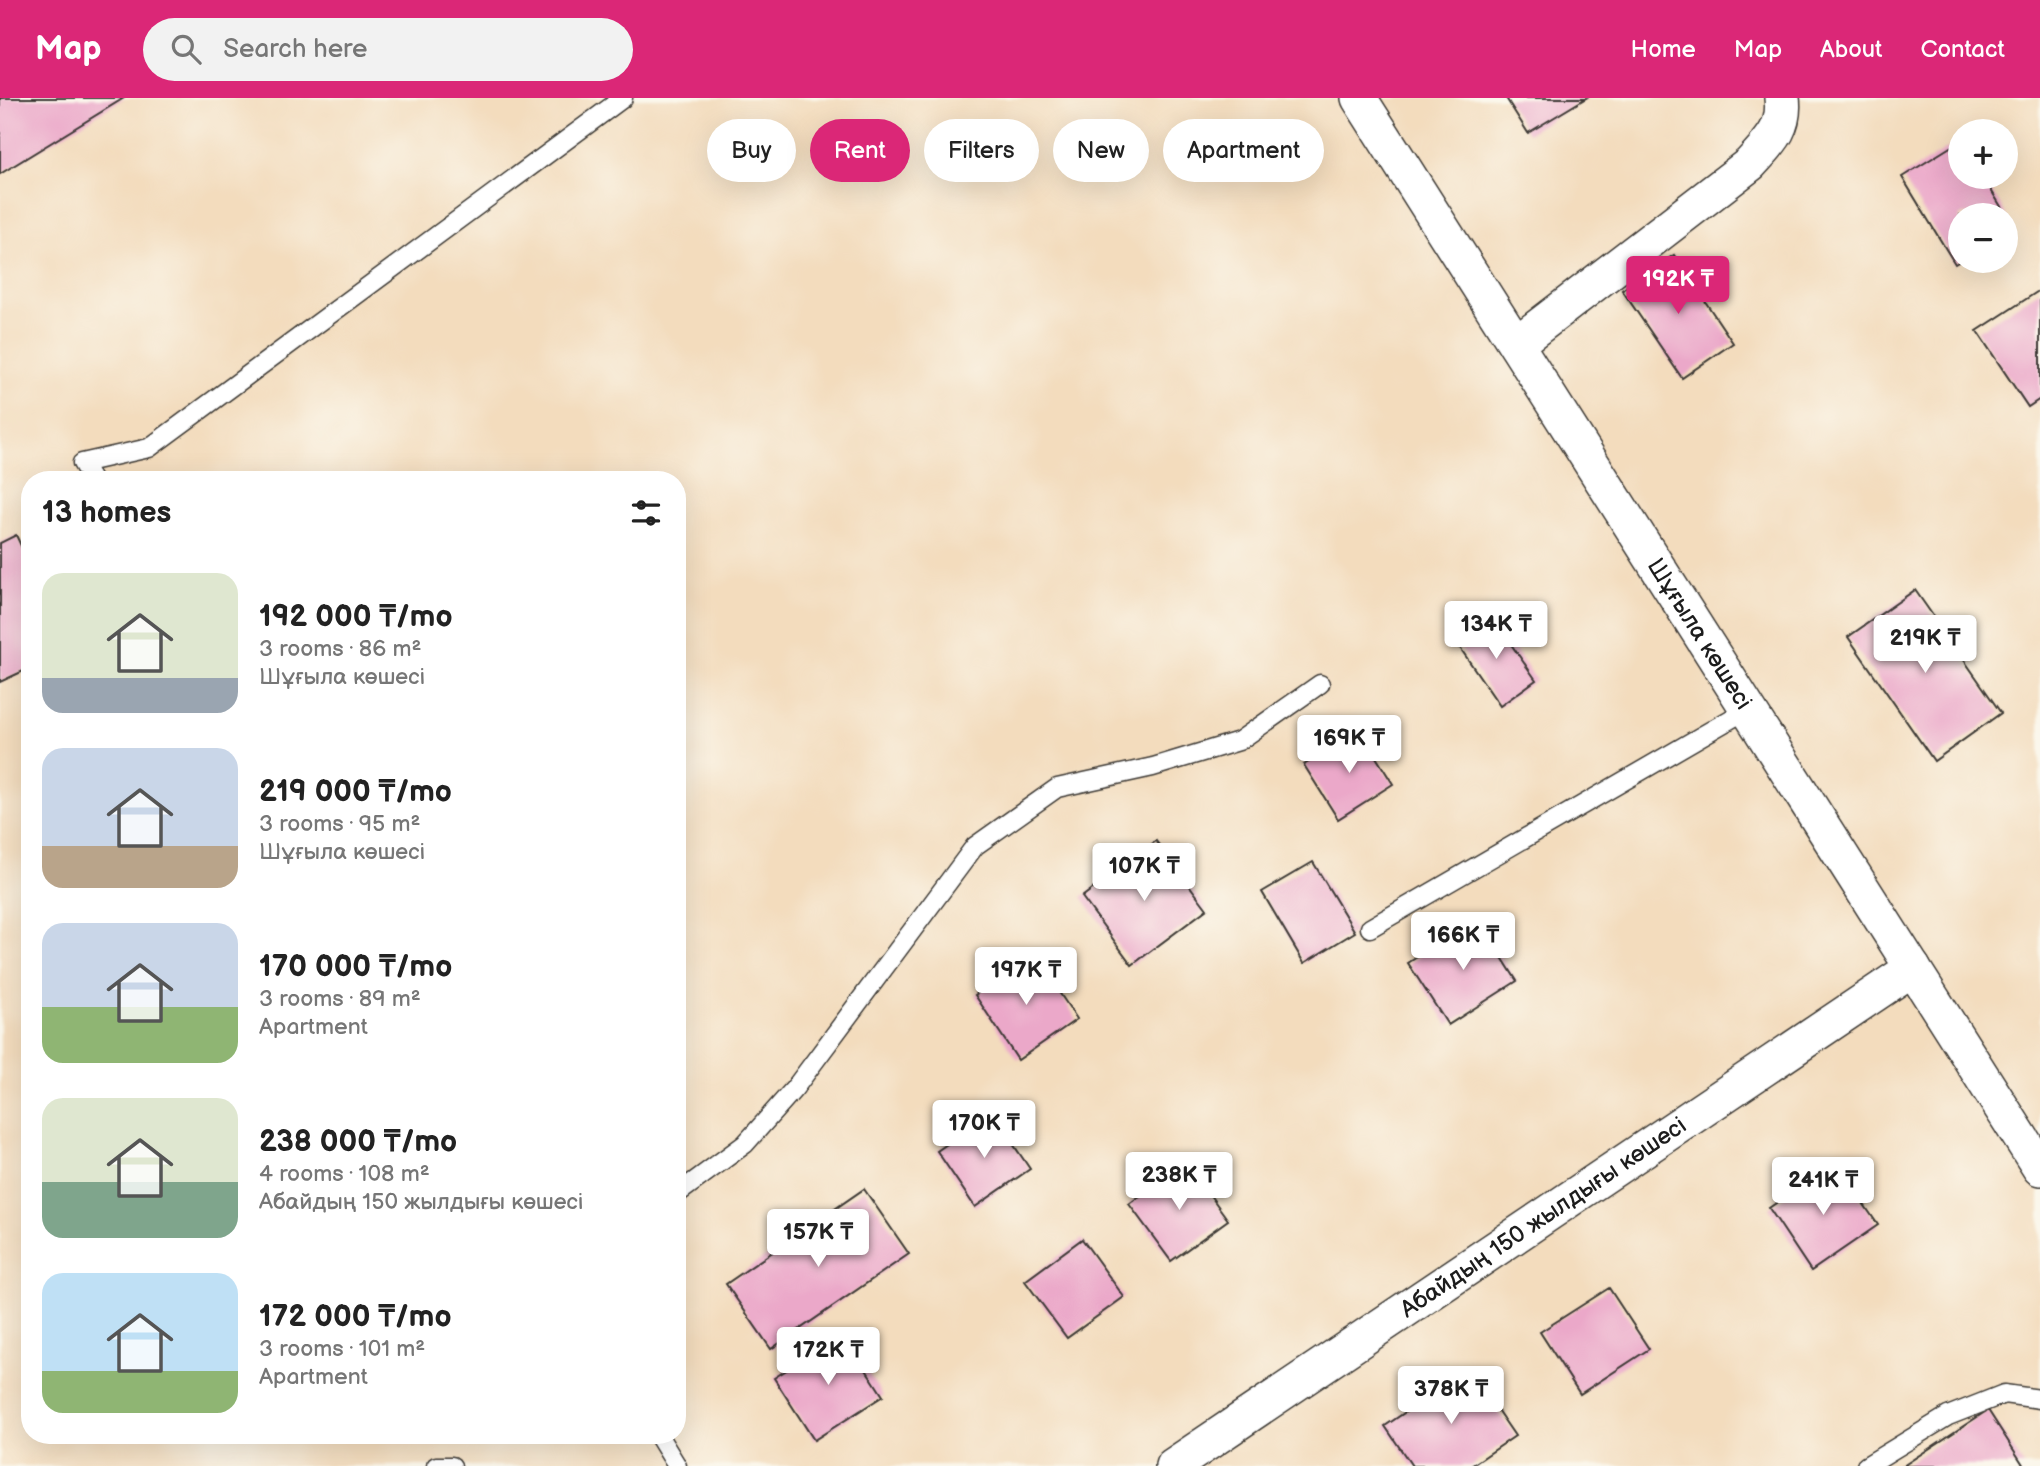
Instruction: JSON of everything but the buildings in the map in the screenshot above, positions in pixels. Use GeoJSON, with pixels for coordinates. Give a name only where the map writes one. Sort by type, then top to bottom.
{"type":"FeatureCollection","features":[{"type":"Feature","properties":{"kind":"street","name":"Шұғыла көшесі"},"geometry":{"type":"LineString","coordinates":[[1359,98],[2040,1168]]}},
{"type":"Feature","properties":{"kind":"street"},"geometry":{"type":"LineString","coordinates":[[1516,344],[1750,164],[1773,138],[1780,125],[1784,112],[1782,98]]}},
{"type":"Feature","properties":{"kind":"street","name":"Абайдың 150 жылдығы көшесі"},"geometry":{"type":"LineString","coordinates":[[1173,1466],[1913,968]]}},
{"type":"Feature","properties":{"kind":"lane"},"geometry":{"type":"LineString","coordinates":[[87,471],[82,463],[149,448],[622,98]]}},
{"type":"Feature","properties":{"kind":"lane"},"geometry":{"type":"LineString","coordinates":[[686,1187],[745,1144],[794,1089],[975,846],[1057,788],[1153,767],[1239,741],[1320,684]]}},
{"type":"Feature","properties":{"kind":"lane"},"geometry":{"type":"LineString","coordinates":[[1370,928],[1748,709]]}},
{"type":"Feature","properties":{"kind":"lane"},"geometry":{"type":"LineString","coordinates":[[1866,1466],[1948,1416],[2004,1394],[2040,1399]]}},
{"type":"Feature","properties":{"kind":"lane"},"geometry":{"type":"LineString","coordinates":[[664,1444],[677,1466]]}},
{"type":"Feature","properties":{"kind":"lane"},"geometry":{"type":"LineString","coordinates":[[436,1466],[452,1466]]}}]}
